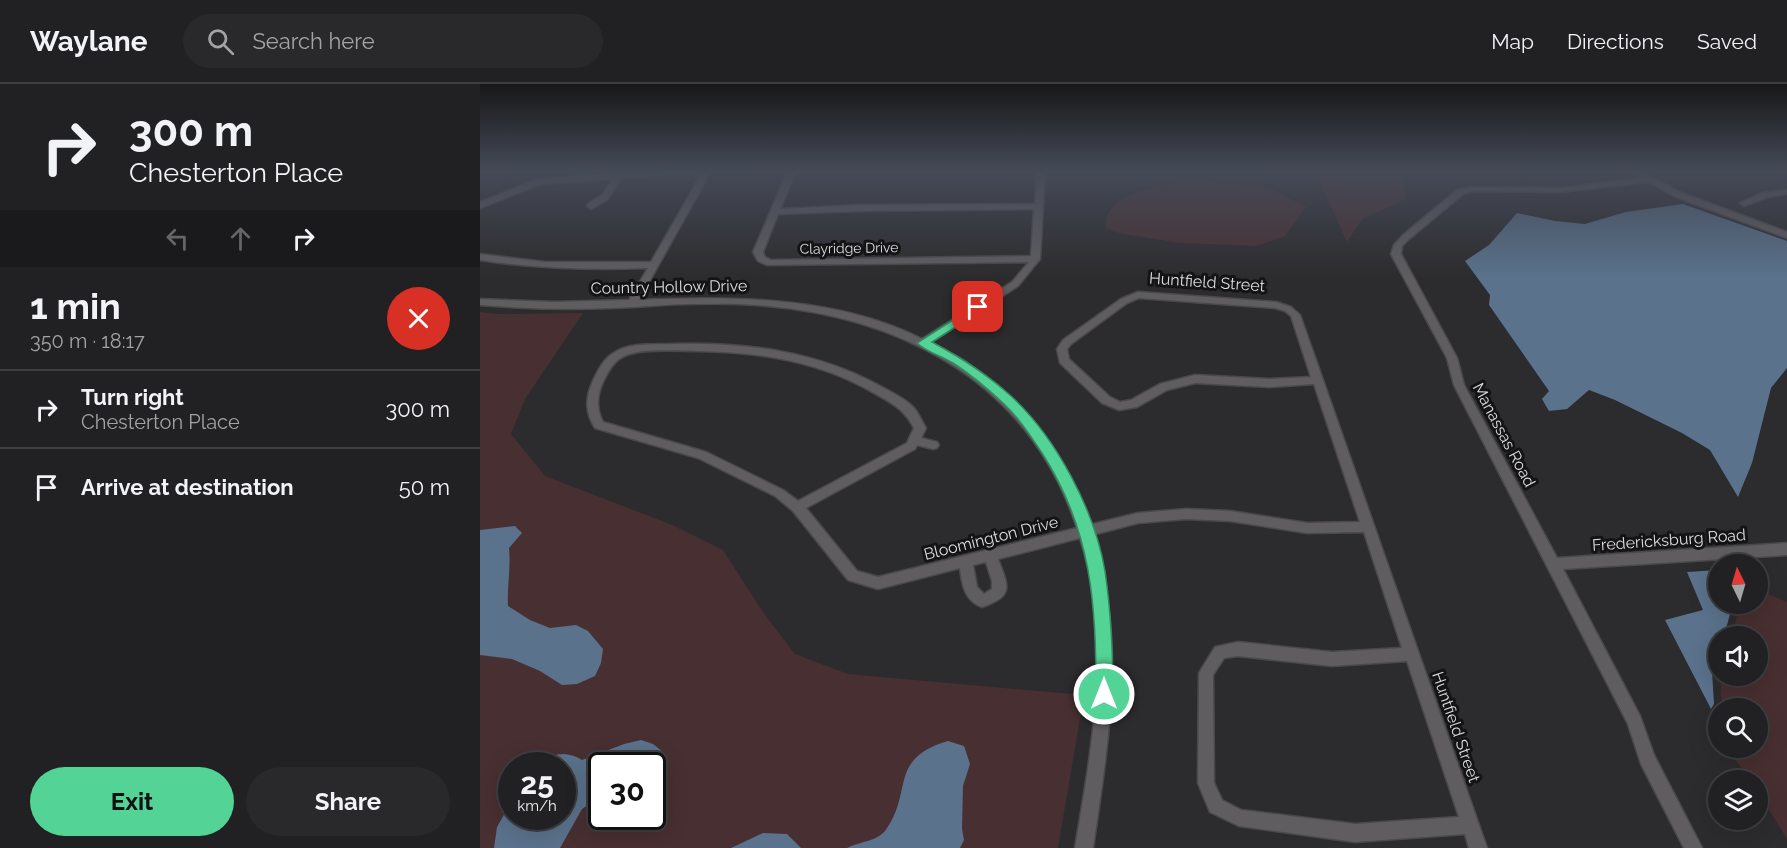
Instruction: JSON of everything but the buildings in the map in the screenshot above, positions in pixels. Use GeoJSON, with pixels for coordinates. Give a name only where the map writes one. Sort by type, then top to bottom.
{"type":"FeatureCollection","features":[{"type":"Feature","properties":{"kind":"street"},"geometry":{"type":"LineString","coordinates":[[632,304],[687,207]]}},
{"type":"Feature","properties":{"kind":"street","name":"Clayridge Drive"},"geometry":{"type":"LineString","coordinates":[[776,207],[758,252],[761,258],[770,263],[1035,259]]}},
{"type":"Feature","properties":{"kind":"street"},"geometry":{"type":"LineString","coordinates":[[774,212],[981,207]]}},
{"type":"Feature","properties":{"kind":"street"},"geometry":{"type":"LineString","coordinates":[[923,343],[1015,284],[1028,272],[1035,259],[1039,207]]}},
{"type":"Feature","properties":{"kind":"street","name":"Manassas Road"},"geometry":{"type":"LineString","coordinates":[[1443,207],[1398,245],[1396,254],[1452,358],[1459,385],[1635,722],[1647,758],[1693,848]]}},
{"type":"Feature","properties":{"kind":"street"},"geometry":{"type":"LineString","coordinates":[[1710,207],[1787,235]]}},
{"type":"Feature","properties":{"kind":"street"},"geometry":{"type":"LineString","coordinates":[[480,257],[512,263],[578,267],[655,265]]}},
{"type":"Feature","properties":{"kind":"street","name":"Huntfield Street"},"geometry":{"type":"LineString","coordinates":[[1318,380],[1269,382],[1195,379],[1164,387],[1133,404],[1119,406],[1106,400],[1064,360],[1062,349],[1067,342],[1124,301],[1138,295],[1276,305],[1288,309],[1295,315],[1318,380],[1478,848]]}},
{"type":"Feature","properties":{"kind":"street","name":"Country Hollow Drive"},"geometry":{"type":"LineString","coordinates":[[480,302],[521,306],[744,301],[806,307],[879,324],[923,343],[957,360],[1006,399],[1028,421],[1067,481],[1097,568],[1104,628],[1104,694],[1084,848]]}},
{"type":"Feature","properties":{"kind":"street","name":"Bloomington Drive"},"geometry":{"type":"LineString","coordinates":[[914,440],[920,428],[908,410],[868,384],[827,366],[746,349],[702,346],[631,350],[617,355],[609,362],[592,393],[593,418],[599,424],[702,455],[779,493],[797,507],[853,576],[878,583],[1138,518],[1186,514],[1230,516],[1307,528],[1368,526]]}},
{"type":"Feature","properties":{"kind":"street"},"geometry":{"type":"LineString","coordinates":[[797,507],[911,446],[914,440],[933,445]]}},
{"type":"Feature","properties":{"kind":"street","name":"Fredericksburg Road"},"geometry":{"type":"LineString","coordinates":[[1554,564],[1787,549]]}},
{"type":"Feature","properties":{"kind":"street"},"geometry":{"type":"LineString","coordinates":[[966,561],[970,590],[973,596],[982,601],[994,597],[999,591],[999,581],[990,555]]}},
{"type":"Feature","properties":{"kind":"street"},"geometry":{"type":"LineString","coordinates":[[1411,654],[1332,659],[1238,649],[1220,652],[1206,673],[1206,783],[1216,806],[1239,818],[1355,833],[1470,825]]}},
{"type":"Feature","properties":{"kind":"shaded area"},"geometry":{"type":"Polygon","coordinates":[[[1114,207],[1306,207],[1285,236],[1256,246],[1179,243],[1119,233],[1106,228],[1108,214],[1114,207]]]}},
{"type":"Feature","properties":{"kind":"shaded area"},"geometry":{"type":"Polygon","coordinates":[[[1331,207],[1389,207],[1362,219],[1347,242],[1331,207]]]}},
{"type":"Feature","properties":{"kind":"shaded area"},"geometry":{"type":"Polygon","coordinates":[[[480,312],[498,314],[583,313],[525,399],[511,434],[545,476],[670,524],[723,550],[765,615],[795,654],[848,674],[1084,695],[1058,848],[480,848],[480,312]]]}},
{"type":"Feature","properties":{"kind":"shaded area"},"geometry":{"type":"Polygon","coordinates":[[[1768,594],[1787,602],[1787,839],[1768,808],[1768,770],[1743,770],[1734,758],[1768,758],[1768,698],[1721,698],[1721,686],[1768,686],[1768,626],[1734,626],[1737,614],[1768,614],[1768,594]]]}},
{"type":"Feature","properties":{"kind":"water"},"geometry":{"type":"Polygon","coordinates":[[[1664,207],[1690,207],[1787,241],[1787,368],[1771,388],[1752,463],[1738,497],[1710,450],[1682,433],[1615,400],[1589,390],[1567,409],[1549,411],[1542,399],[1549,391],[1489,305],[1490,295],[1465,261],[1489,245],[1517,213],[1555,221],[1585,224],[1626,212],[1664,207]]]}},
{"type":"Feature","properties":{"kind":"water"},"geometry":{"type":"Polygon","coordinates":[[[515,526],[522,533],[509,548],[508,606],[530,620],[550,628],[576,625],[588,631],[603,649],[601,663],[595,676],[577,684],[562,685],[540,671],[512,659],[480,655],[480,530],[515,526]]]}},
{"type":"Feature","properties":{"kind":"water"},"geometry":{"type":"Polygon","coordinates":[[[1708,571],[1708,614],[1730,614],[1727,626],[1708,626],[1708,686],[1713,686],[1714,698],[1708,698],[1708,703],[1665,620],[1703,610],[1687,572],[1708,571]]]}},
{"type":"Feature","properties":{"kind":"water"},"geometry":{"type":"Polygon","coordinates":[[[641,740],[653,744],[663,752],[603,752],[641,740]]]}},
{"type":"Feature","properties":{"kind":"water"},"geometry":{"type":"Polygon","coordinates":[[[948,741],[964,746],[970,764],[963,786],[964,840],[960,848],[847,848],[873,839],[885,831],[894,817],[904,778],[916,757],[929,748],[948,741]]]}},
{"type":"Feature","properties":{"kind":"water"},"geometry":{"type":"Polygon","coordinates":[[[576,757],[582,760],[588,758],[588,805],[582,809],[576,820],[576,757]]]}},
{"type":"Feature","properties":{"kind":"water"},"geometry":{"type":"Polygon","coordinates":[[[498,825],[498,830],[570,830],[560,848],[494,848],[498,825]]]}},
{"type":"Feature","properties":{"kind":"water"},"geometry":{"type":"Polygon","coordinates":[[[763,833],[787,834],[801,848],[731,848],[763,833]]]}},
{"type":"Feature","properties":{"kind":"route"},"geometry":{"type":"LineString","coordinates":[[978,307],[923,343],[957,360],[1006,399],[1028,421],[1067,481],[1097,568],[1104,628],[1104,694]]}}]}
